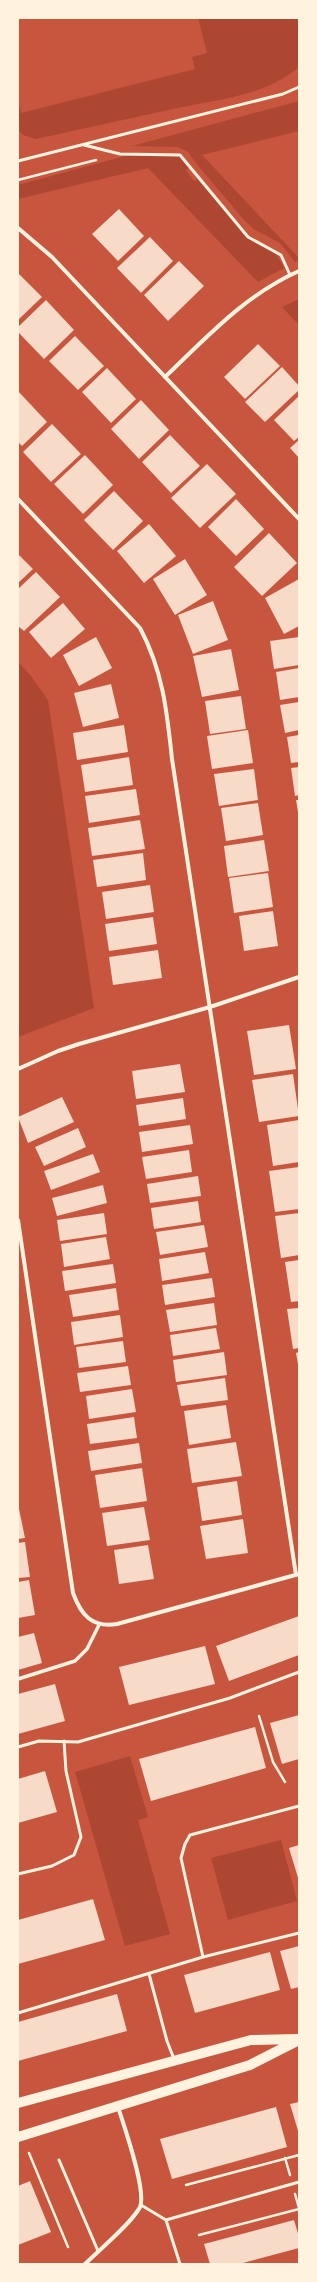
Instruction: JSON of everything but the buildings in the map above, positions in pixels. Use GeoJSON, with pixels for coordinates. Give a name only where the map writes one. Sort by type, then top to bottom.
{"type":"FeatureCollection","features":[{"type":"Feature","properties":{"kind":"main road"},"geometry":{"type":"LineString","coordinates":[[18,2103],[251,2040],[299,2039]]}},
{"type":"Feature","properties":{"kind":"main road"},"geometry":{"type":"LineString","coordinates":[[18,2137],[250,2065],[299,2039]]}},
{"type":"Feature","properties":{"kind":"street"},"geometry":{"type":"LineString","coordinates":[[18,228],[52,257],[299,519]]}},
{"type":"Feature","properties":{"kind":"street"},"geometry":{"type":"LineString","coordinates":[[165,377],[236,309],[272,284],[299,271]]}},
{"type":"Feature","properties":{"kind":"street"},"geometry":{"type":"LineString","coordinates":[[18,499],[140,628],[152,650],[165,694],[172,759],[297,1575],[118,1624],[99,1625],[91,1622],[84,1616],[73,1593],[18,1220]]}},
{"type":"Feature","properties":{"kind":"street"},"geometry":{"type":"LineString","coordinates":[[18,1069],[79,1044],[210,1006],[299,976]]}},
{"type":"Feature","properties":{"kind":"street"},"geometry":{"type":"LineString","coordinates":[[18,1678],[75,1661],[87,1649],[99,1625]]}},
{"type":"Feature","properties":{"kind":"street"},"geometry":{"type":"LineString","coordinates":[[84,2264],[130,2219],[141,2205],[142,2190],[118,2107]]}},
{"type":"Feature","properties":{"kind":"lane"},"geometry":{"type":"LineString","coordinates":[[18,161],[282,94],[299,88]]}},
{"type":"Feature","properties":{"kind":"lane"},"geometry":{"type":"LineString","coordinates":[[82,144],[120,154],[180,155],[248,237],[281,255],[290,275]]}},
{"type":"Feature","properties":{"kind":"lane"},"geometry":{"type":"LineString","coordinates":[[18,1746],[39,1741],[78,1742],[230,1698],[299,1672]]}},
{"type":"Feature","properties":{"kind":"lane"},"geometry":{"type":"LineString","coordinates":[[18,1874],[52,1866],[74,1854],[81,1837],[66,1771],[64,1741]]}},
{"type":"Feature","properties":{"kind":"lane"},"geometry":{"type":"LineString","coordinates":[[203,1958],[181,1858],[185,1844],[190,1835],[299,1806]]}},
{"type":"Feature","properties":{"kind":"lane"},"geometry":{"type":"LineString","coordinates":[[18,2012],[203,1958],[299,1933]]}},
{"type":"Feature","properties":{"kind":"lane"},"geometry":{"type":"LineString","coordinates":[[149,1974],[166,2041],[174,2061]]}},
{"type":"Feature","properties":{"kind":"lane"},"geometry":{"type":"LineString","coordinates":[[59,2160],[98,2251]]}},
{"type":"Feature","properties":{"kind":"lane"},"geometry":{"type":"LineString","coordinates":[[166,2220],[299,2182]]}},
{"type":"Feature","properties":{"kind":"lane"},"geometry":{"type":"LineString","coordinates":[[141,2205],[166,2220],[180,2264]]}},
{"type":"Feature","properties":{"kind":"path"},"geometry":{"type":"LineString","coordinates":[[18,180],[98,159]]}},
{"type":"Feature","properties":{"kind":"path"},"geometry":{"type":"LineString","coordinates":[[259,1716],[273,1762],[285,1782]]}},
{"type":"Feature","properties":{"kind":"path"},"geometry":{"type":"LineString","coordinates":[[29,2153],[68,2247]]}},
{"type":"Feature","properties":{"kind":"path"},"geometry":{"type":"LineString","coordinates":[[186,2185],[299,2155]]}},
{"type":"Feature","properties":{"kind":"path"},"geometry":{"type":"LineString","coordinates":[[199,2235],[299,2209]]}},
{"type":"Feature","properties":{"kind":"shaded area"},"geometry":{"type":"Polygon","coordinates":[[[198,18],[297,18],[299,23],[299,67],[286,77],[271,85],[239,96],[36,139],[23,135],[18,130],[18,103],[21,113],[195,69],[192,57],[207,53],[198,18]]]}},
{"type":"Feature","properties":{"kind":"shaded area"},"geometry":{"type":"Polygon","coordinates":[[[299,101],[299,131],[202,155],[299,258],[299,260],[295,262],[280,243],[255,230],[245,221],[187,151],[177,147],[132,146],[299,101]]]}},
{"type":"Feature","properties":{"kind":"shaded area"},"geometry":{"type":"Polygon","coordinates":[[[138,154],[181,157],[189,168],[186,170],[194,181],[197,179],[244,232],[251,238],[271,249],[284,268],[258,282],[148,168],[18,199],[18,185],[125,156],[138,154]]]}},
{"type":"Feature","properties":{"kind":"shaded area"},"geometry":{"type":"Polygon","coordinates":[[[299,299],[299,325],[282,307],[299,299]]]}},
{"type":"Feature","properties":{"kind":"shaded area"},"geometry":{"type":"Polygon","coordinates":[[[18,662],[31,676],[48,700],[94,1008],[18,1037],[18,662]]]}},
{"type":"Feature","properties":{"kind":"shaded area"},"geometry":{"type":"Polygon","coordinates":[[[130,1756],[148,1817],[138,1820],[170,1934],[125,1946],[75,1772],[130,1756]]]}},
{"type":"Feature","properties":{"kind":"shaded area"},"geometry":{"type":"Polygon","coordinates":[[[281,1840],[297,1901],[228,1920],[211,1858],[281,1840]]]}}]}
